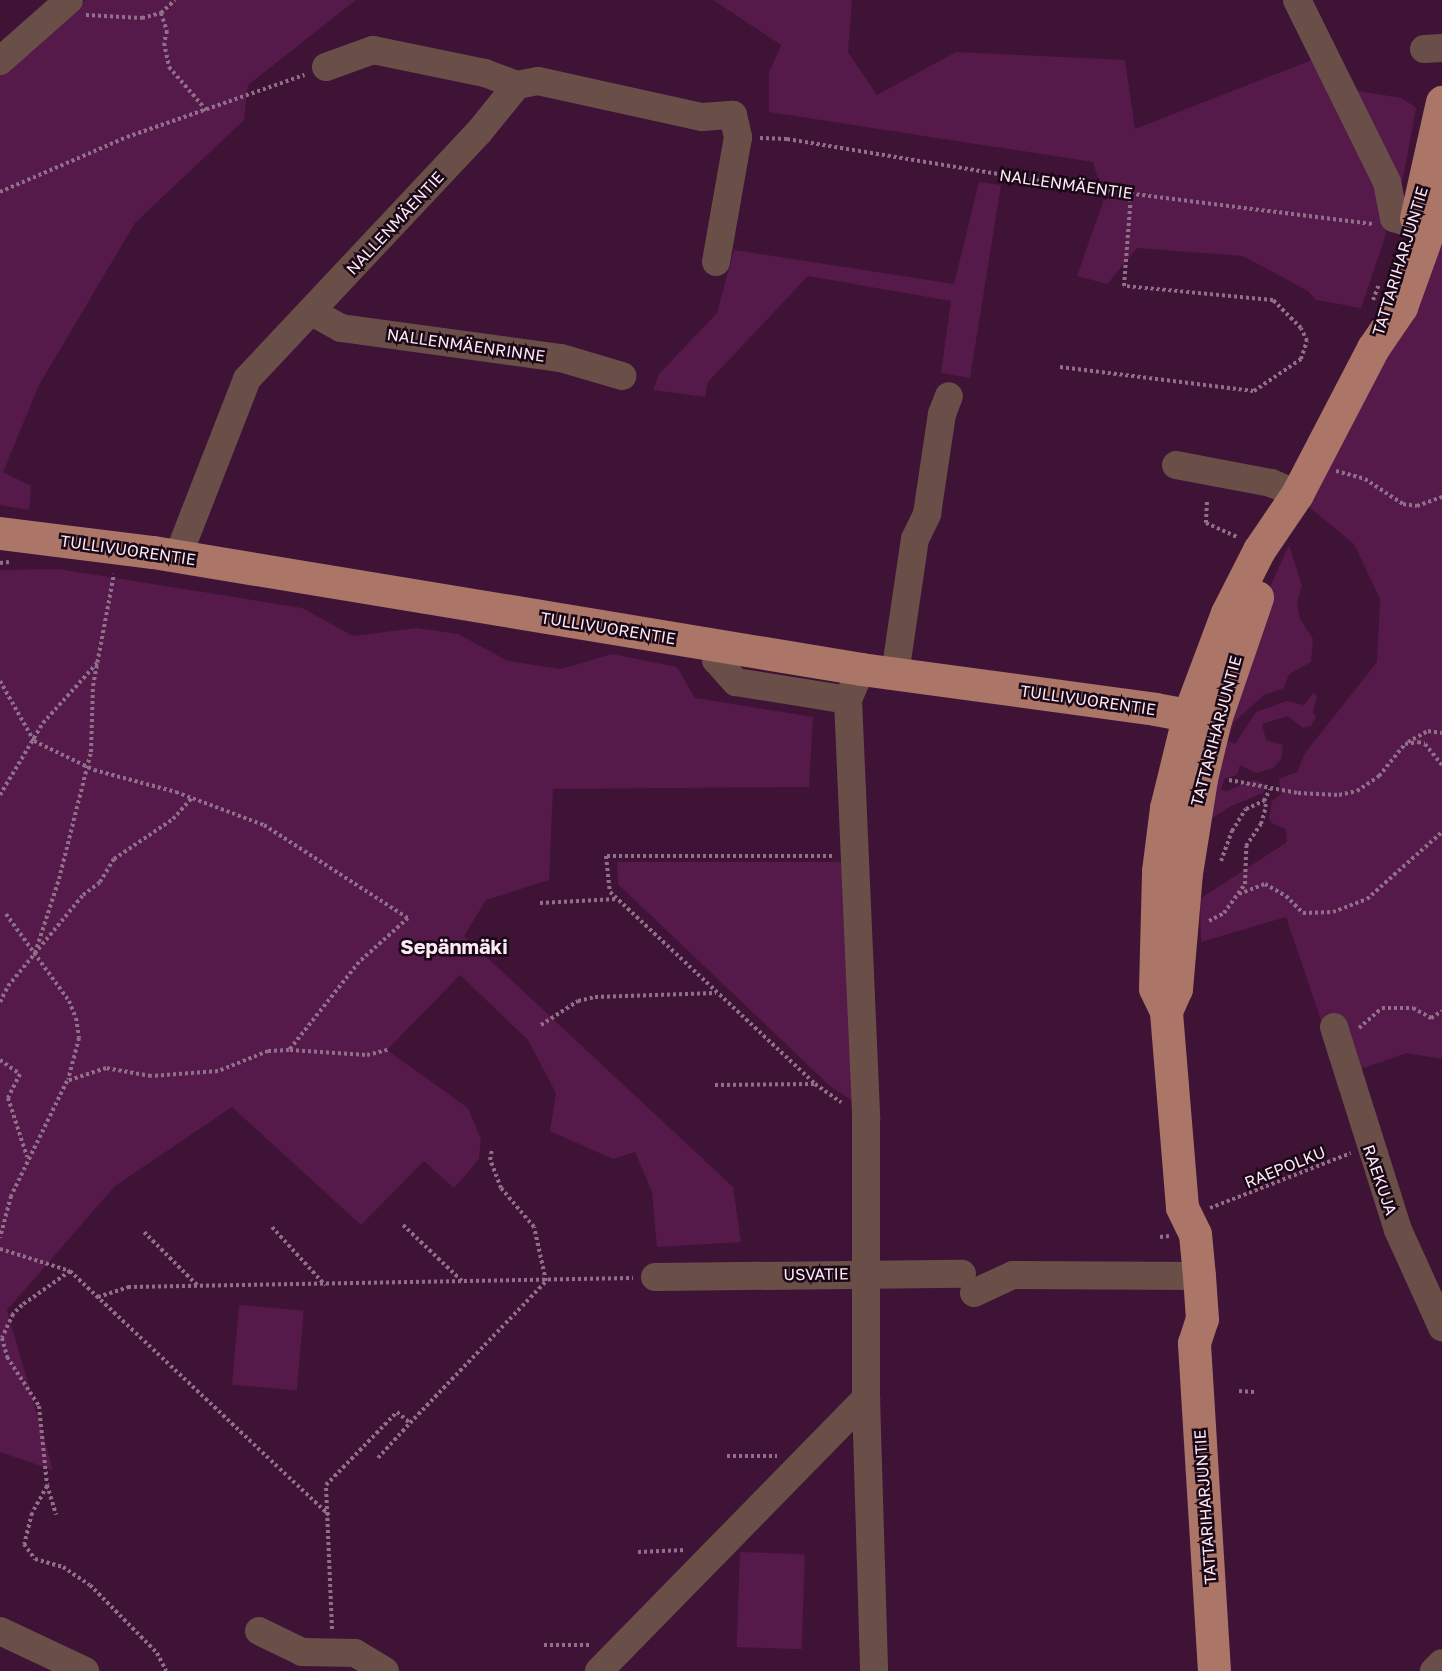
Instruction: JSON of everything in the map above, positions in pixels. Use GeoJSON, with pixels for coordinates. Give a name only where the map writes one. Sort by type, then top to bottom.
{"type":"FeatureCollection","features":[{"type":"Feature","properties":{"kind":"main road","name":"TATTARIHARJUNTIE"},"geometry":{"type":"LineString","coordinates":[[1373,348],[1404,221],[1442,102]]}},
{"type":"Feature","properties":{"kind":"main road","name":"TATTARIHARJUNTIE"},"geometry":{"type":"LineString","coordinates":[[1214,1671],[1194,1343],[1202,1319],[1189,1276],[1196,1207],[1166,1011],[1176,989],[1202,717],[1238,648],[1297,494],[1373,348],[1401,307],[1442,193]]}},
{"type":"Feature","properties":{"kind":"main road","name":"TULLIVUORENTIE"},"geometry":{"type":"LineString","coordinates":[[0,533],[178,556],[861,669],[1202,717]]}},
{"type":"Feature","properties":{"kind":"street"},"geometry":{"type":"LineString","coordinates":[[1297,0],[1404,221]]}},
{"type":"Feature","properties":{"kind":"street"},"geometry":{"type":"LineString","coordinates":[[0,61],[60,8]]}},
{"type":"Feature","properties":{"kind":"street"},"geometry":{"type":"LineString","coordinates":[[326,67],[373,50],[485,72],[517,85],[538,81],[736,126],[716,262]]}},
{"type":"Feature","properties":{"kind":"street","name":"NALLENMÄENTIE"},"geometry":{"type":"LineString","coordinates":[[178,556],[247,379],[479,132],[517,85]]}},
{"type":"Feature","properties":{"kind":"street","name":"NALLENMÄENRINNE"},"geometry":{"type":"LineString","coordinates":[[312,312],[341,328],[561,358],[622,376]]}},
{"type":"Feature","properties":{"kind":"street"},"geometry":{"type":"LineString","coordinates":[[895,674],[915,539],[927,514],[942,414],[950,396]]}},
{"type":"Feature","properties":{"kind":"street"},"geometry":{"type":"LineString","coordinates":[[1176,465],[1253,478],[1297,494]]}},
{"type":"Feature","properties":{"kind":"street"},"geometry":{"type":"LineString","coordinates":[[717,645],[716,660],[736,682],[848,700]]}},
{"type":"Feature","properties":{"kind":"street"},"geometry":{"type":"LineString","coordinates":[[861,669],[848,700],[857,856],[866,1119],[866,1398],[874,1671]]}},
{"type":"Feature","properties":{"kind":"street","name":"RAEKUJA"},"geometry":{"type":"LineString","coordinates":[[1336,1035],[1368,1146],[1398,1230],[1442,1327]]}},
{"type":"Feature","properties":{"kind":"street","name":"USVATIE"},"geometry":{"type":"LineString","coordinates":[[663,1277],[865,1273],[968,1283],[1013,1275],[1189,1276]]}},
{"type":"Feature","properties":{"kind":"street"},"geometry":{"type":"LineString","coordinates":[[599,1671],[866,1398]]}},
{"type":"Feature","properties":{"kind":"street"},"geometry":{"type":"LineString","coordinates":[[0,1631],[85,1671]]}},
{"type":"Feature","properties":{"kind":"street"},"geometry":{"type":"LineString","coordinates":[[259,1631],[302,1652],[355,1653],[385,1671]]}},
{"type":"Feature","properties":{"kind":"street"},"geometry":{"type":"LineString","coordinates":[[1434,1671],[1442,1663]]}},
{"type":"Feature","properties":{"kind":"path"},"geometry":{"type":"LineString","coordinates":[[60,8],[142,18],[161,12],[175,0]]}},
{"type":"Feature","properties":{"kind":"path"},"geometry":{"type":"LineString","coordinates":[[161,12],[167,31],[164,43],[168,67],[207,111]]}},
{"type":"Feature","properties":{"kind":"path"},"geometry":{"type":"LineString","coordinates":[[0,192],[127,137],[207,111],[326,67]]}},
{"type":"Feature","properties":{"kind":"path","name":"NALLENMÄENTIE"},"geometry":{"type":"LineString","coordinates":[[736,126],[787,139],[1131,194],[1363,225],[1404,221]]}},
{"type":"Feature","properties":{"kind":"path"},"geometry":{"type":"LineString","coordinates":[[1060,367],[1254,391],[1301,359],[1307,341],[1301,328],[1273,300],[1124,286],[1131,194]]}},
{"type":"Feature","properties":{"kind":"path"},"geometry":{"type":"LineString","coordinates":[[1372,302],[1380,281]]}},
{"type":"Feature","properties":{"kind":"path"},"geometry":{"type":"LineString","coordinates":[[1312,465],[1365,479],[1403,504],[1416,506],[1442,497]]}},
{"type":"Feature","properties":{"kind":"path"},"geometry":{"type":"LineString","coordinates":[[1207,502],[1206,523],[1249,542]]}},
{"type":"Feature","properties":{"kind":"path"},"geometry":{"type":"LineString","coordinates":[[35,953],[87,767],[99,662],[114,566]]}},
{"type":"Feature","properties":{"kind":"path"},"geometry":{"type":"LineString","coordinates":[[0,795],[43,723],[99,662]]}},
{"type":"Feature","properties":{"kind":"path"},"geometry":{"type":"LineString","coordinates":[[0,681],[34,741],[87,767],[192,798],[264,825],[329,863],[408,918],[359,962],[289,1050]]}},
{"type":"Feature","properties":{"kind":"path"},"geometry":{"type":"LineString","coordinates":[[1229,780],[1270,789],[1338,795],[1357,791],[1391,766],[1405,744],[1428,731],[1442,733]]}},
{"type":"Feature","properties":{"kind":"path"},"geometry":{"type":"LineString","coordinates":[[1405,744],[1425,744],[1442,765]]}},
{"type":"Feature","properties":{"kind":"path"},"geometry":{"type":"LineString","coordinates":[[1221,861],[1232,831],[1245,809],[1264,801],[1270,789]]}},
{"type":"Feature","properties":{"kind":"path"},"geometry":{"type":"LineString","coordinates":[[0,1002],[8,986],[83,895],[100,882],[114,859],[173,819],[192,798]]}},
{"type":"Feature","properties":{"kind":"path"},"geometry":{"type":"LineString","coordinates":[[1202,927],[1214,915],[1224,913],[1245,884],[1246,846],[1261,824],[1266,807],[1264,801]]}},
{"type":"Feature","properties":{"kind":"path"},"geometry":{"type":"LineString","coordinates":[[1239,894],[1265,884],[1286,896],[1303,913],[1333,912],[1367,898],[1442,832]]}},
{"type":"Feature","properties":{"kind":"path"},"geometry":{"type":"LineString","coordinates":[[857,856],[606,856],[610,892],[815,1084],[866,1119]]}},
{"type":"Feature","properties":{"kind":"path"},"geometry":{"type":"LineString","coordinates":[[540,903],[617,898]]}},
{"type":"Feature","properties":{"kind":"path"},"geometry":{"type":"LineString","coordinates":[[0,1238],[11,1196],[67,1081],[79,1038],[76,1018],[69,1001],[6,914]]}},
{"type":"Feature","properties":{"kind":"path"},"geometry":{"type":"LineString","coordinates":[[541,1025],[578,1002],[595,998],[717,993]]}},
{"type":"Feature","properties":{"kind":"path"},"geometry":{"type":"LineString","coordinates":[[1336,1035],[1382,1008],[1413,1008],[1431,1018],[1442,1011]]}},
{"type":"Feature","properties":{"kind":"path"},"geometry":{"type":"LineString","coordinates":[[67,1081],[106,1068],[151,1076],[218,1071],[268,1051],[289,1050],[367,1055],[387,1050]]}},
{"type":"Feature","properties":{"kind":"path"},"geometry":{"type":"LineString","coordinates":[[0,1060],[20,1074],[8,1098],[28,1158]]}},
{"type":"Feature","properties":{"kind":"path"},"geometry":{"type":"LineString","coordinates":[[715,1084],[815,1084]]}},
{"type":"Feature","properties":{"kind":"path","name":"RAEPOLKU"},"geometry":{"type":"LineString","coordinates":[[1196,1207],[1368,1146]]}},
{"type":"Feature","properties":{"kind":"path"},"geometry":{"type":"LineString","coordinates":[[492,1150],[490,1160],[501,1188],[534,1227],[546,1281]]}},
{"type":"Feature","properties":{"kind":"path"},"geometry":{"type":"LineString","coordinates":[[404,1226],[463,1283]]}},
{"type":"Feature","properties":{"kind":"path"},"geometry":{"type":"LineString","coordinates":[[272,1227],[326,1285]]}},
{"type":"Feature","properties":{"kind":"path"},"geometry":{"type":"LineString","coordinates":[[144,1232],[198,1285]]}},
{"type":"Feature","properties":{"kind":"path"},"geometry":{"type":"LineString","coordinates":[[0,1249],[70,1271],[328,1515]]}},
{"type":"Feature","properties":{"kind":"path"},"geometry":{"type":"LineString","coordinates":[[2,1338],[13,1314],[22,1305],[70,1271]]}},
{"type":"Feature","properties":{"kind":"path"},"geometry":{"type":"LineString","coordinates":[[98,1297],[128,1287],[463,1283],[663,1277]]}},
{"type":"Feature","properties":{"kind":"path"},"geometry":{"type":"LineString","coordinates":[[378,1458],[546,1281]]}},
{"type":"Feature","properties":{"kind":"path"},"geometry":{"type":"LineString","coordinates":[[0,1330],[7,1357],[39,1406],[47,1485],[56,1515]]}},
{"type":"Feature","properties":{"kind":"path"},"geometry":{"type":"LineString","coordinates":[[1239,1391],[1254,1392]]}},
{"type":"Feature","properties":{"kind":"path"},"geometry":{"type":"LineString","coordinates":[[337,1651],[331,1615],[326,1485],[398,1412],[410,1424]]}},
{"type":"Feature","properties":{"kind":"path"},"geometry":{"type":"LineString","coordinates":[[727,1456],[808,1456]]}},
{"type":"Feature","properties":{"kind":"path"},"geometry":{"type":"LineString","coordinates":[[47,1485],[32,1513],[24,1544],[35,1559],[63,1567],[90,1585],[157,1653],[166,1671]]}},
{"type":"Feature","properties":{"kind":"path"},"geometry":{"type":"LineString","coordinates":[[638,1552],[717,1549]]}},
{"type":"Feature","properties":{"kind":"path"},"geometry":{"type":"LineString","coordinates":[[544,1645],[626,1644]]}},
{"type":"Feature","properties":{"kind":"shaded area"},"geometry":{"type":"Polygon","coordinates":[[[86,0],[356,0],[248,85],[244,120],[135,223],[39,385],[3,472],[31,486],[29,510],[0,505],[0,74],[86,0]]]}},
{"type":"Feature","properties":{"kind":"shaded area"},"geometry":{"type":"Polygon","coordinates":[[[713,0],[852,0],[848,52],[877,95],[956,52],[1125,60],[1135,129],[1312,60],[1379,177],[1386,234],[1361,308],[1316,300],[1308,291],[1243,256],[1137,248],[1107,284],[1077,276],[1104,199],[1093,162],[769,112],[769,73],[781,45],[713,0]]]}},
{"type":"Feature","properties":{"kind":"shaded area"},"geometry":{"type":"Polygon","coordinates":[[[1358,91],[1402,98],[1416,108],[1401,189],[1355,95],[1358,91]]]}},
{"type":"Feature","properties":{"kind":"shaded area"},"geometry":{"type":"Polygon","coordinates":[[[979,182],[1001,185],[970,378],[941,373],[951,301],[808,276],[708,382],[705,397],[653,390],[659,374],[717,313],[734,250],[954,284],[979,182]]]}},
{"type":"Feature","properties":{"kind":"shaded area"},"geometry":{"type":"Polygon","coordinates":[[[1442,204],[1442,1059],[1407,1053],[1355,1071],[1344,1018],[1322,1023],[1286,917],[1201,942],[1200,899],[1287,842],[1286,829],[1273,824],[1269,818],[1272,801],[1281,794],[1279,779],[1297,772],[1305,753],[1377,662],[1380,599],[1354,544],[1308,506],[1442,204]]]}},
{"type":"Feature","properties":{"kind":"shaded area"},"geometry":{"type":"Polygon","coordinates":[[[1289,545],[1302,586],[1297,602],[1300,619],[1313,639],[1311,662],[1289,674],[1284,688],[1264,695],[1234,722],[1228,741],[1235,744],[1256,712],[1287,701],[1304,705],[1313,693],[1317,696],[1313,712],[1316,717],[1311,726],[1303,728],[1288,716],[1262,724],[1266,740],[1283,745],[1281,759],[1273,768],[1256,773],[1240,765],[1237,775],[1224,779],[1221,790],[1227,791],[1254,780],[1267,785],[1263,793],[1231,806],[1209,820],[1223,759],[1221,725],[1251,629],[1289,545]]]}},
{"type":"Feature","properties":{"kind":"shaded area"},"geometry":{"type":"Polygon","coordinates":[[[59,569],[302,608],[353,636],[417,628],[458,634],[508,661],[561,669],[612,654],[677,667],[695,698],[813,717],[809,787],[553,789],[549,880],[486,900],[464,936],[733,1187],[741,1242],[657,1247],[652,1192],[635,1152],[613,1159],[550,1131],[556,1093],[528,1040],[460,975],[387,1050],[468,1108],[481,1139],[479,1159],[454,1188],[424,1161],[361,1225],[232,1107],[115,1186],[7,1310],[53,1470],[0,1452],[0,570],[59,569]]]}},
{"type":"Feature","properties":{"kind":"shaded area"},"geometry":{"type":"Polygon","coordinates":[[[617,862],[850,862],[858,1105],[829,1085],[618,884],[617,862]]]}},
{"type":"Feature","properties":{"kind":"shaded area"},"geometry":{"type":"Polygon","coordinates":[[[239,1305],[304,1311],[297,1390],[232,1385],[239,1305]]]}},
{"type":"Feature","properties":{"kind":"shaded area"},"geometry":{"type":"Polygon","coordinates":[[[740,1552],[805,1554],[802,1649],[737,1647],[740,1552]]]}},
{"type":"Feature","properties":{"kind":"district","name":"Sepänmäki"},"geometry":{"type":"Point","coordinates":[454,946]}}]}
